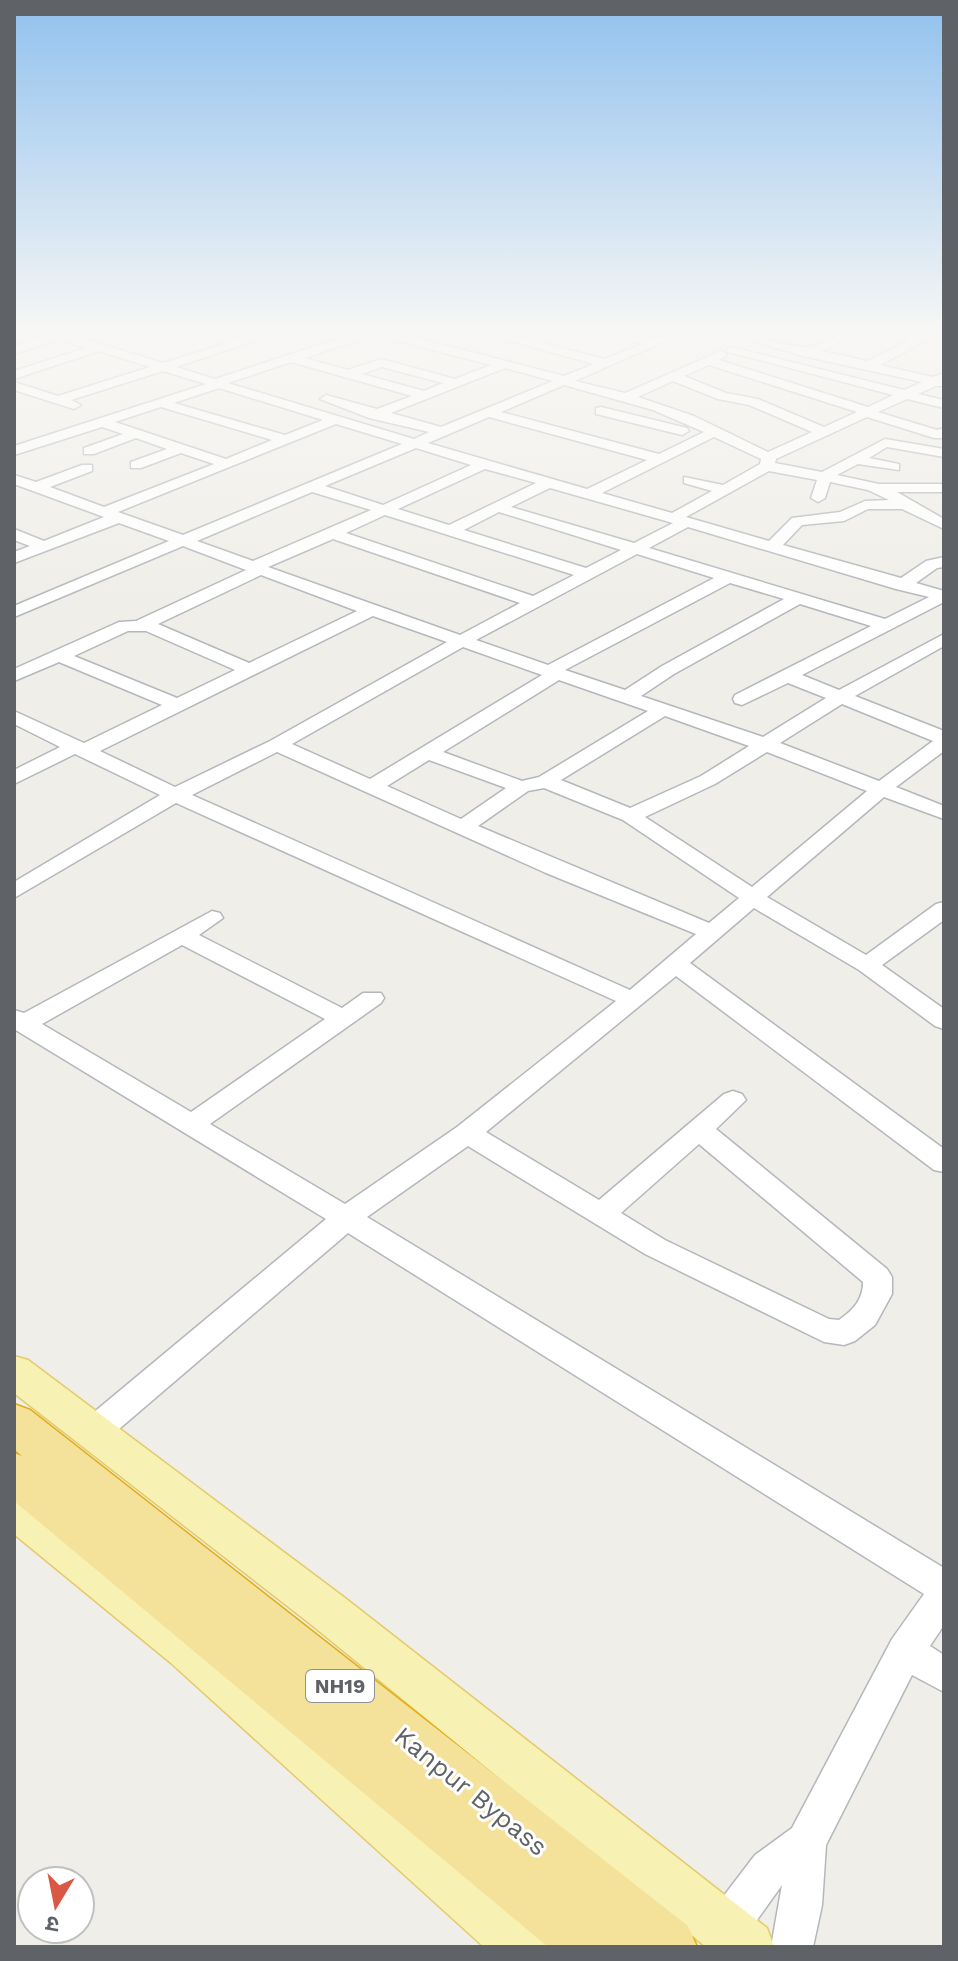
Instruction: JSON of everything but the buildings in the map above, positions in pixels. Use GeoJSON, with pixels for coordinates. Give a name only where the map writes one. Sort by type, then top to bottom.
{"type":"FeatureCollection","features":[{"type":"Feature","properties":{"kind":"highway","name":"Kanpur Bypass"},"geometry":{"type":"LineString","coordinates":[[14,1423],[667,1947]]}},
{"type":"Feature","properties":{"kind":"highway","name":"Kanpur Bypass"},"geometry":{"type":"LineString","coordinates":[[14,1473],[595,1947]]}},
{"type":"Feature","properties":{"kind":"main road"},"geometry":{"type":"LineString","coordinates":[[14,1371],[329,1612],[731,1941]]}},
{"type":"Feature","properties":{"kind":"main road"},"geometry":{"type":"LineString","coordinates":[[14,1509],[187,1648],[523,1947]]}},
{"type":"Feature","properties":{"kind":"street"},"geometry":{"type":"LineString","coordinates":[[14,451],[99,423]]}},
{"type":"Feature","properties":{"kind":"street"},"geometry":{"type":"LineString","coordinates":[[103,423],[227,464]]}},
{"type":"Feature","properties":{"kind":"street"},"geometry":{"type":"LineString","coordinates":[[226,423],[286,440]]}},
{"type":"Feature","properties":{"kind":"street"},"geometry":{"type":"LineString","coordinates":[[14,558],[328,423]]}},
{"type":"Feature","properties":{"kind":"street"},"geometry":{"type":"LineString","coordinates":[[347,423],[943,596]]}},
{"type":"Feature","properties":{"kind":"street"},"geometry":{"type":"LineString","coordinates":[[410,423],[443,432]]}},
{"type":"Feature","properties":{"kind":"street"},"geometry":{"type":"LineString","coordinates":[[14,612],[466,423]]}},
{"type":"Feature","properties":{"kind":"street"},"geometry":{"type":"LineString","coordinates":[[525,423],[661,459]]}},
{"type":"Feature","properties":{"kind":"street"},"geometry":{"type":"LineString","coordinates":[[648,423],[709,434]]}},
{"type":"Feature","properties":{"kind":"street"},"geometry":{"type":"LineString","coordinates":[[692,423],[709,434],[768,461],[825,476],[876,488],[944,488]]}},
{"type":"Feature","properties":{"kind":"street"},"geometry":{"type":"LineString","coordinates":[[802,423],[824,432]]}},
{"type":"Feature","properties":{"kind":"street"},"geometry":{"type":"LineString","coordinates":[[14,891],[175,795],[277,745],[461,641],[635,549],[768,461],[846,423]]}},
{"type":"Feature","properties":{"kind":"street"},"geometry":{"type":"LineString","coordinates":[[899,423],[939,435],[944,432]]}},
{"type":"Feature","properties":{"kind":"street"},"geometry":{"type":"LineString","coordinates":[[24,433],[44,440]]}},
{"type":"Feature","properties":{"kind":"street"},"geometry":{"type":"LineString","coordinates":[[89,451],[138,433]]}},
{"type":"Feature","properties":{"kind":"street"},"geometry":{"type":"LineString","coordinates":[[589,494],[709,434]]}},
{"type":"Feature","properties":{"kind":"street"},"geometry":{"type":"LineString","coordinates":[[818,498],[825,476],[888,443],[944,453]]}},
{"type":"Feature","properties":{"kind":"street"},"geometry":{"type":"LineString","coordinates":[[136,465],[182,448]]}},
{"type":"Feature","properties":{"kind":"street"},"geometry":{"type":"LineString","coordinates":[[855,459],[894,467]]}},
{"type":"Feature","properties":{"kind":"street"},"geometry":{"type":"LineString","coordinates":[[14,676],[125,626],[141,625],[256,568],[484,464]]}},
{"type":"Feature","properties":{"kind":"street"},"geometry":{"type":"LineString","coordinates":[[37,487],[87,468]]}},
{"type":"Feature","properties":{"kind":"street"},"geometry":{"type":"LineString","coordinates":[[83,504],[157,475]]}},
{"type":"Feature","properties":{"kind":"street"},"geometry":{"type":"LineString","coordinates":[[14,479],[372,610],[764,744],[944,813]]}},
{"type":"Feature","properties":{"kind":"street"},"geometry":{"type":"LineString","coordinates":[[689,480],[725,490]]}},
{"type":"Feature","properties":{"kind":"street"},"geometry":{"type":"LineString","coordinates":[[451,530],[550,482]]}},
{"type":"Feature","properties":{"kind":"street"},"geometry":{"type":"LineString","coordinates":[[315,488],[588,574]]}},
{"type":"Feature","properties":{"kind":"street"},"geometry":{"type":"LineString","coordinates":[[876,488],[921,516],[944,524]]}},
{"type":"Feature","properties":{"kind":"street"},"geometry":{"type":"LineString","coordinates":[[772,547],[797,521],[844,516],[865,505],[944,509]]}},
{"type":"Feature","properties":{"kind":"street"},"geometry":{"type":"LineString","coordinates":[[497,507],[883,624]]}},
{"type":"Feature","properties":{"kind":"street"},"geometry":{"type":"LineString","coordinates":[[14,534],[44,546]]}},
{"type":"Feature","properties":{"kind":"street"},"geometry":{"type":"LineString","coordinates":[[332,534],[536,603]]}},
{"type":"Feature","properties":{"kind":"street"},"geometry":{"type":"LineString","coordinates":[[902,585],[932,564],[944,562]]}},
{"type":"Feature","properties":{"kind":"street"},"geometry":{"type":"LineString","coordinates":[[371,787],[553,672],[727,578]]}},
{"type":"Feature","properties":{"kind":"street"},"geometry":{"type":"LineString","coordinates":[[742,699],[883,624],[943,596]]}},
{"type":"Feature","properties":{"kind":"street"},"geometry":{"type":"LineString","coordinates":[[626,698],[668,670],[797,599]]}},
{"type":"Feature","properties":{"kind":"street"},"geometry":{"type":"LineString","coordinates":[[14,778],[178,705],[372,610]]}},
{"type":"Feature","properties":{"kind":"street"},"geometry":{"type":"LineString","coordinates":[[141,625],[250,670]]}},
{"type":"Feature","properties":{"kind":"street"},"geometry":{"type":"LineString","coordinates":[[630,816],[708,780],[839,698],[944,639]]}},
{"type":"Feature","properties":{"kind":"street"},"geometry":{"type":"LineString","coordinates":[[59,656],[178,705]]}},
{"type":"Feature","properties":{"kind":"street"},"geometry":{"type":"LineString","coordinates":[[787,676],[944,740]]}},
{"type":"Feature","properties":{"kind":"street"},"geometry":{"type":"LineString","coordinates":[[463,827],[521,787],[546,781],[662,710]]}},
{"type":"Feature","properties":{"kind":"street"},"geometry":{"type":"LineString","coordinates":[[14,717],[175,795],[633,1000]]}},
{"type":"Feature","properties":{"kind":"street"},"geometry":{"type":"LineString","coordinates":[[93,1432],[346,1218],[467,1133],[633,1000],[881,789],[944,740]]}},
{"type":"Feature","properties":{"kind":"street"},"geometry":{"type":"LineString","coordinates":[[277,745],[554,868],[711,932]]}},
{"type":"Feature","properties":{"kind":"street"},"geometry":{"type":"LineString","coordinates":[[428,753],[521,787]]}},
{"type":"Feature","properties":{"kind":"street"},"geometry":{"type":"LineString","coordinates":[[546,781],[630,816],[753,898],[867,965],[944,1021]]}},
{"type":"Feature","properties":{"kind":"street"},"geometry":{"type":"LineString","coordinates":[[867,965],[944,909]]}},
{"type":"Feature","properties":{"kind":"street"},"geometry":{"type":"LineString","coordinates":[[19,1021],[212,918]]}},
{"type":"Feature","properties":{"kind":"street"},"geometry":{"type":"LineString","coordinates":[[181,935],[342,1018]]}},
{"type":"Feature","properties":{"kind":"street"},"geometry":{"type":"LineString","coordinates":[[676,964],[944,1163]]}},
{"type":"Feature","properties":{"kind":"street"},"geometry":{"type":"LineString","coordinates":[[191,1125],[372,998]]}},
{"type":"Feature","properties":{"kind":"street"},"geometry":{"type":"LineString","coordinates":[[19,1021],[346,1218],[944,1587]]}},
{"type":"Feature","properties":{"kind":"street"},"geometry":{"type":"LineString","coordinates":[[602,1213],[733,1100]]}},
{"type":"Feature","properties":{"kind":"street"},"geometry":{"type":"LineString","coordinates":[[467,1133],[655,1247],[824,1330],[844,1333],[862,1321],[876,1299],[880,1286],[877,1277],[698,1128]]}},
{"type":"Feature","properties":{"kind":"street"},"geometry":{"type":"LineString","coordinates":[[792,1947],[801,1905],[806,1842],[905,1651],[944,1595]]}},
{"type":"Feature","properties":{"kind":"street"},"geometry":{"type":"LineString","coordinates":[[905,1651],[944,1675]]}},
{"type":"Feature","properties":{"kind":"street"},"geometry":{"type":"LineString","coordinates":[[731,1941],[769,1869],[806,1842]]}}]}
